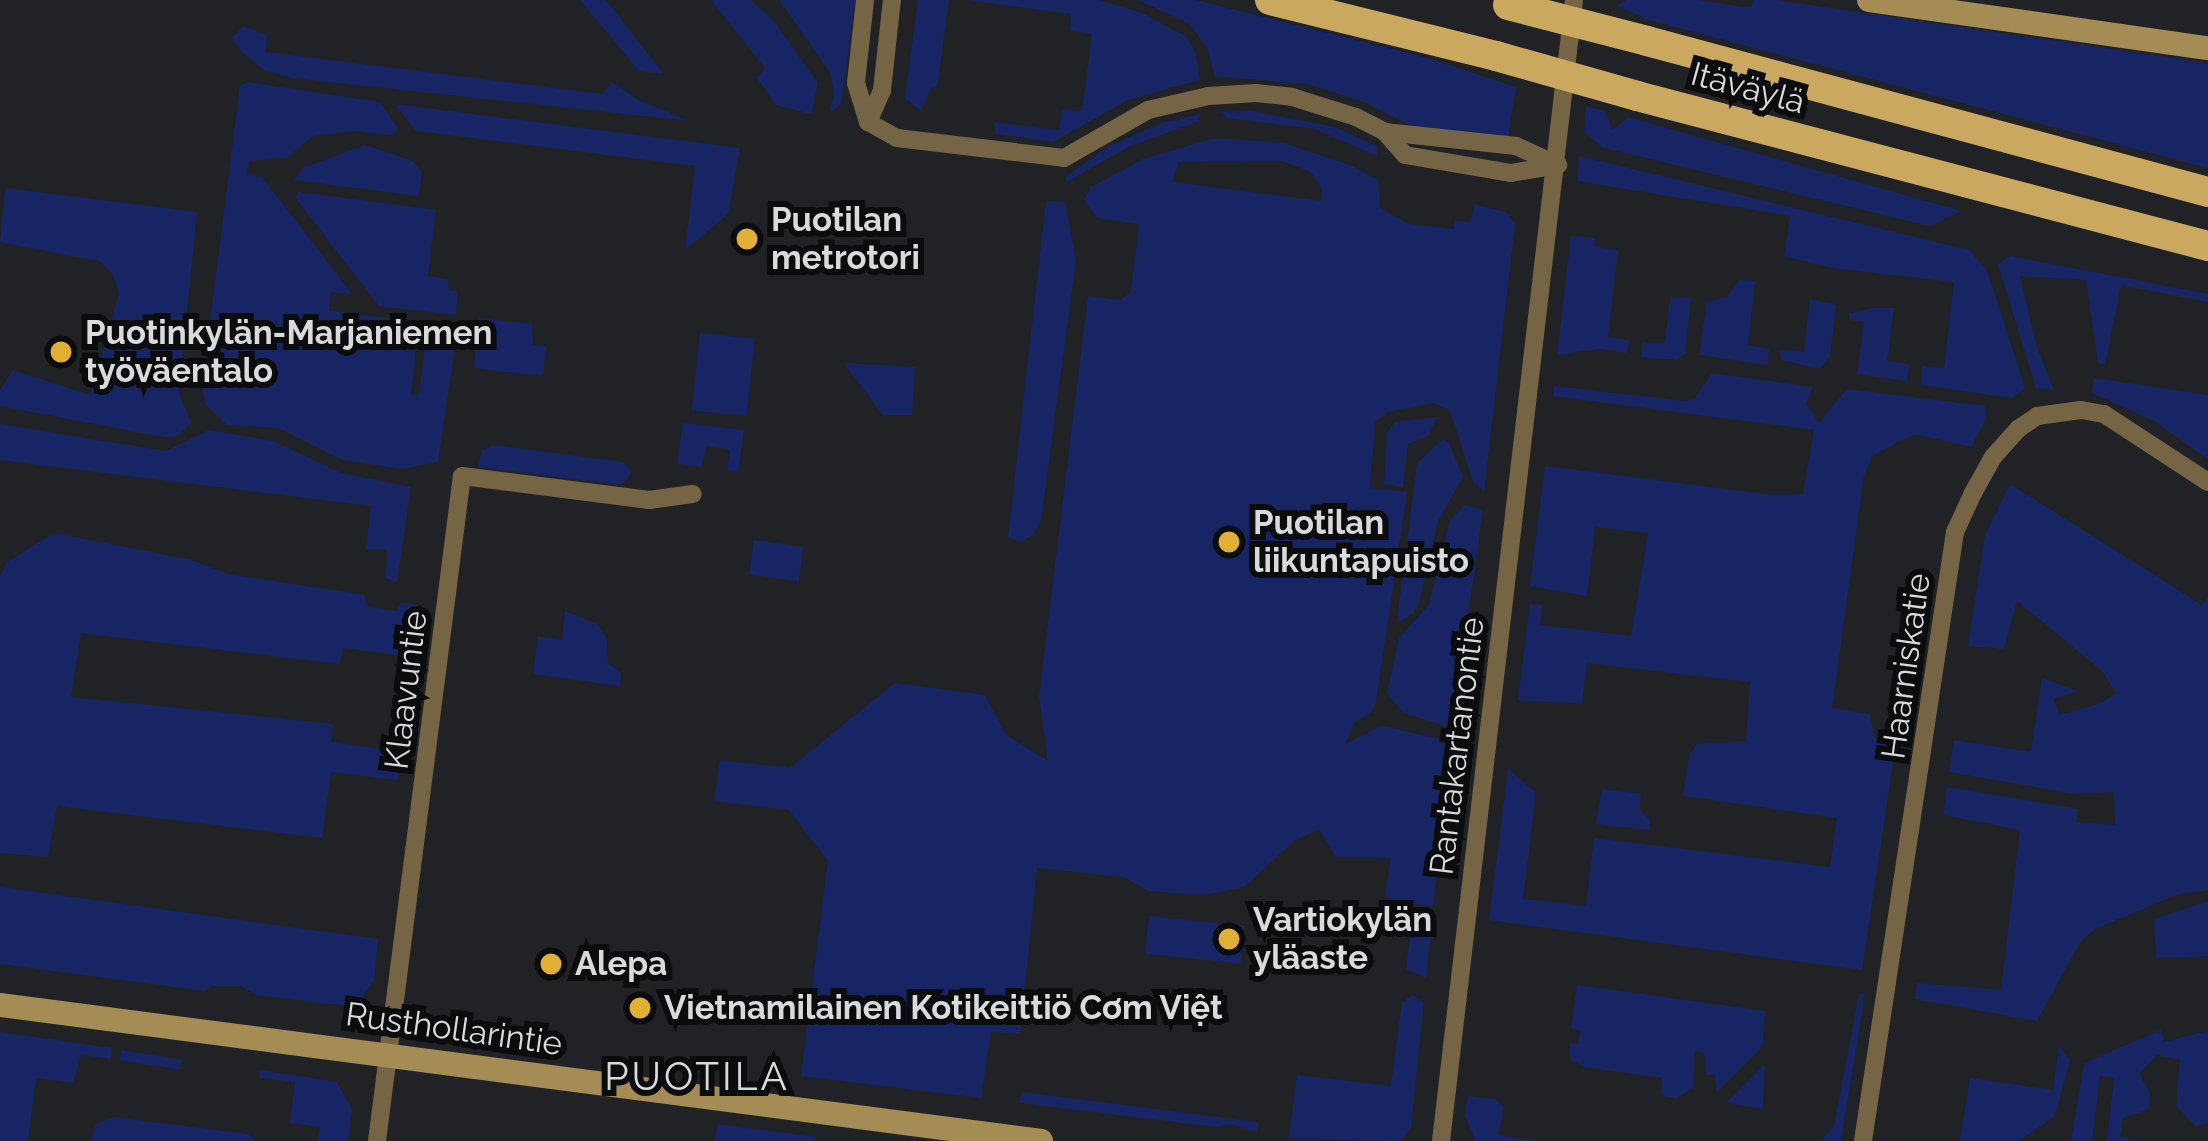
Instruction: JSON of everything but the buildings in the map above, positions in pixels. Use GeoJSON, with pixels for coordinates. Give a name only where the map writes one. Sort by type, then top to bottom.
{"type":"FeatureCollection","features":[{"type":"Feature","properties":{"kind":"main road","name":"Itäväylä"},"geometry":{"type":"LineString","coordinates":[[1270,0],[2208,246]]}},
{"type":"Feature","properties":{"kind":"main road"},"geometry":{"type":"LineString","coordinates":[[1868,0],[2208,48]]}},
{"type":"Feature","properties":{"kind":"main road","name":"Itäväylä"},"geometry":{"type":"LineString","coordinates":[[1498,3],[2208,192]]}},
{"type":"Feature","properties":{"kind":"main road","name":"Rusthollarintie"},"geometry":{"type":"LineString","coordinates":[[0,1005],[1041,1141]]}},
{"type":"Feature","properties":{"kind":"street"},"geometry":{"type":"LineString","coordinates":[[866,0],[856,83],[868,122],[897,138],[1052,159],[1164,105],[1256,93],[1326,106],[1384,132],[1516,146],[1558,165]]}},
{"type":"Feature","properties":{"kind":"street"},"geometry":{"type":"LineString","coordinates":[[868,122],[882,90],[892,0]]}},
{"type":"Feature","properties":{"kind":"street","name":"Rantakartanontie"},"geometry":{"type":"LineString","coordinates":[[1442,1141],[1574,0]]}},
{"type":"Feature","properties":{"kind":"street","name":"Haarniskatie"},"geometry":{"type":"LineString","coordinates":[[1863,1141],[1955,532],[1973,493],[1993,457],[2018,429],[2037,416],[2080,410],[2104,415],[2208,482]]}},
{"type":"Feature","properties":{"kind":"street","name":"Klaavuntie"},"geometry":{"type":"LineString","coordinates":[[377,1141],[462,476],[649,500],[693,494]]}},
{"type":"Feature","properties":{"kind":"shaded area"},"geometry":{"type":"Polygon","coordinates":[[[580,0],[606,0],[664,74],[639,71],[580,0]]]}},
{"type":"Feature","properties":{"kind":"shaded area"},"geometry":{"type":"Polygon","coordinates":[[[711,0],[751,0],[772,19],[818,83],[811,114],[776,105],[757,78],[765,68],[711,0]]]}},
{"type":"Feature","properties":{"kind":"shaded area"},"geometry":{"type":"Polygon","coordinates":[[[779,0],[855,0],[841,105],[830,112],[834,93],[830,72],[779,0]]]}},
{"type":"Feature","properties":{"kind":"shaded area"},"geometry":{"type":"Polygon","coordinates":[[[918,0],[949,0],[937,87],[931,88],[921,111],[905,98],[918,0]]]}},
{"type":"Feature","properties":{"kind":"shaded area"},"geometry":{"type":"Polygon","coordinates":[[[966,0],[1100,0],[1142,13],[1187,37],[1196,54],[1200,80],[1128,100],[1053,142],[996,134],[994,122],[1059,130],[1062,109],[1082,111],[1092,34],[1070,31],[1071,14],[966,0]]]}},
{"type":"Feature","properties":{"kind":"shaded area"},"geometry":{"type":"Polygon","coordinates":[[[1138,0],[1196,0],[1424,57],[1516,87],[1508,137],[1414,127],[1364,102],[1308,84],[1215,76],[1207,48],[1190,24],[1138,0]]]}},
{"type":"Feature","properties":{"kind":"shaded area"},"geometry":{"type":"Polygon","coordinates":[[[1626,0],[1698,0],[1751,8],[1753,0],[1776,0],[2208,63],[2208,168],[1649,20],[1617,6],[1626,0]]]}},
{"type":"Feature","properties":{"kind":"shaded area"},"geometry":{"type":"Polygon","coordinates":[[[244,26],[267,36],[266,52],[602,94],[613,82],[636,99],[690,121],[292,78],[264,70],[242,52],[232,38],[244,26]]]}},
{"type":"Feature","properties":{"kind":"shaded area"},"geometry":{"type":"Polygon","coordinates":[[[248,82],[380,102],[399,129],[391,135],[355,131],[313,136],[287,158],[249,161],[247,175],[262,177],[352,294],[331,292],[329,311],[419,322],[411,394],[419,395],[428,322],[458,326],[438,462],[402,469],[343,460],[279,428],[227,425],[205,404],[202,385],[240,86],[248,82]]]}},
{"type":"Feature","properties":{"kind":"shaded area"},"geometry":{"type":"Polygon","coordinates":[[[395,104],[740,148],[728,214],[685,250],[695,166],[416,131],[395,104]]]}},
{"type":"Feature","properties":{"kind":"shaded area"},"geometry":{"type":"Polygon","coordinates":[[[1586,106],[1606,111],[1612,130],[1628,117],[1961,211],[1930,226],[1604,148],[1584,132],[1586,106]]]}},
{"type":"Feature","properties":{"kind":"shaded area"},"geometry":{"type":"Polygon","coordinates":[[[1250,111],[1335,127],[1378,147],[1377,156],[1315,129],[1228,118],[1219,112],[1250,111]]]}},
{"type":"Feature","properties":{"kind":"shaded area"},"geometry":{"type":"Polygon","coordinates":[[[1200,114],[1199,121],[1128,147],[1067,182],[1065,177],[1109,146],[1164,122],[1200,114]]]}},
{"type":"Feature","properties":{"kind":"shaded area"},"geometry":{"type":"Polygon","coordinates":[[[1215,138],[1284,143],[1350,165],[1378,180],[1380,208],[1409,224],[1454,229],[1455,221],[1471,222],[1474,204],[1506,212],[1515,224],[1484,492],[1473,482],[1450,410],[1433,403],[1388,412],[1375,422],[1370,488],[1407,492],[1376,702],[1371,713],[1354,722],[1345,744],[1382,726],[1453,742],[1433,907],[1390,899],[1385,895],[1391,858],[1336,857],[1319,829],[1294,841],[1244,887],[1205,895],[1149,891],[1123,877],[1037,868],[1020,1034],[991,1032],[981,1098],[801,1076],[828,861],[789,810],[714,801],[720,760],[790,768],[895,683],[985,695],[1006,735],[1048,761],[1039,697],[1088,296],[1120,300],[1131,292],[1139,224],[1097,218],[1084,200],[1091,187],[1143,159],[1215,138]],[[1282,161],[1179,162],[1172,182],[1321,201],[1322,189],[1311,172],[1282,161]]]}},
{"type":"Feature","properties":{"kind":"shaded area"},"geometry":{"type":"Polygon","coordinates":[[[365,145],[413,161],[422,172],[419,196],[294,180],[303,168],[365,145]]]}},
{"type":"Feature","properties":{"kind":"shaded area"},"geometry":{"type":"Polygon","coordinates":[[[1579,156],[1969,250],[1987,270],[2025,388],[2012,398],[1922,385],[1922,366],[1944,368],[1954,282],[1833,268],[1784,256],[1790,216],[1577,181],[1579,156]]]}},
{"type":"Feature","properties":{"kind":"shaded area"},"geometry":{"type":"Polygon","coordinates":[[[5,188],[197,212],[179,393],[191,422],[179,435],[169,438],[0,406],[0,390],[13,370],[90,395],[119,293],[113,274],[99,261],[0,242],[5,188]]]}},
{"type":"Feature","properties":{"kind":"shaded area"},"geometry":{"type":"Polygon","coordinates":[[[299,192],[436,210],[428,276],[448,279],[449,290],[458,292],[456,315],[379,306],[295,197],[299,192]]]}},
{"type":"Feature","properties":{"kind":"shaded area"},"geometry":{"type":"Polygon","coordinates":[[[1046,201],[1065,202],[1076,261],[1041,520],[1033,535],[1022,541],[1008,538],[1046,201]]]}},
{"type":"Feature","properties":{"kind":"shaded area"},"geometry":{"type":"Polygon","coordinates":[[[1571,236],[1595,238],[1595,247],[1618,250],[1608,337],[1629,340],[1627,353],[1599,349],[1557,355],[1571,236]]]}},
{"type":"Feature","properties":{"kind":"shaded area"},"geometry":{"type":"Polygon","coordinates":[[[2010,256],[2208,294],[2208,302],[2121,285],[2105,365],[2098,363],[2086,280],[2020,276],[2037,348],[2054,390],[2036,388],[1998,264],[2010,256]]]}},
{"type":"Feature","properties":{"kind":"shaded area"},"geometry":{"type":"Polygon","coordinates":[[[1740,280],[1755,281],[1748,345],[1769,349],[1768,365],[1699,355],[1707,302],[1727,297],[1740,280]]]}},
{"type":"Feature","properties":{"kind":"shaded area"},"geometry":{"type":"Polygon","coordinates":[[[1670,297],[1691,298],[1685,354],[1676,360],[1641,357],[1643,342],[1665,343],[1670,297]]]}},
{"type":"Feature","properties":{"kind":"shaded area"},"geometry":{"type":"Polygon","coordinates":[[[1810,299],[1836,305],[1830,357],[1820,369],[1781,360],[1780,350],[1804,352],[1810,299]]]}},
{"type":"Feature","properties":{"kind":"shaded area"},"geometry":{"type":"Polygon","coordinates":[[[1894,308],[1887,361],[1909,364],[1907,381],[1857,374],[1864,322],[1849,320],[1849,314],[1894,308]]]}},
{"type":"Feature","properties":{"kind":"shaded area"},"geometry":{"type":"Polygon","coordinates":[[[479,318],[532,324],[533,345],[546,346],[543,376],[474,368],[479,318]]]}},
{"type":"Feature","properties":{"kind":"shaded area"},"geometry":{"type":"Polygon","coordinates":[[[700,333],[755,339],[747,416],[692,411],[700,333]]]}},
{"type":"Feature","properties":{"kind":"shaded area"},"geometry":{"type":"Polygon","coordinates":[[[844,363],[915,367],[912,415],[883,415],[844,363]]]}},
{"type":"Feature","properties":{"kind":"shaded area"},"geometry":{"type":"Polygon","coordinates":[[[1712,373],[1813,387],[1806,403],[1819,423],[1847,389],[1985,406],[1986,419],[1971,447],[1914,434],[1872,456],[1864,475],[1832,708],[1870,714],[1875,739],[1895,749],[1862,970],[1489,920],[1508,769],[1536,793],[1523,899],[1586,906],[1594,838],[1830,867],[1837,818],[1683,796],[1689,756],[1697,744],[1746,741],[1750,682],[1587,663],[1582,704],[1518,700],[1530,604],[1542,605],[1540,625],[1631,636],[1648,533],[1595,527],[1587,596],[1530,586],[1545,466],[1773,495],[1803,494],[1814,430],[1553,396],[1554,386],[1684,401],[1695,398],[1712,373]]]}},
{"type":"Feature","properties":{"kind":"shaded area"},"geometry":{"type":"Polygon","coordinates":[[[2094,378],[2208,395],[2208,459],[2154,421],[2092,393],[2094,378]]]}},
{"type":"Feature","properties":{"kind":"shaded area"},"geometry":{"type":"Polygon","coordinates":[[[1437,417],[1428,436],[1408,444],[1403,487],[1384,484],[1387,433],[1395,422],[1437,417]]]}},
{"type":"Feature","properties":{"kind":"shaded area"},"geometry":{"type":"Polygon","coordinates":[[[683,423],[744,430],[738,472],[727,471],[730,450],[706,446],[702,467],[677,464],[683,423]]]}},
{"type":"Feature","properties":{"kind":"shaded area"},"geometry":{"type":"Polygon","coordinates":[[[0,424],[166,451],[209,430],[273,441],[341,473],[411,487],[397,582],[386,578],[387,549],[366,550],[371,506],[0,460],[0,424]]]}},
{"type":"Feature","properties":{"kind":"shaded area"},"geometry":{"type":"Polygon","coordinates":[[[1443,439],[1463,477],[1438,521],[1419,602],[1413,614],[1397,622],[1417,463],[1443,439]]]}},
{"type":"Feature","properties":{"kind":"shaded area"},"geometry":{"type":"Polygon","coordinates":[[[493,445],[624,462],[631,473],[623,485],[478,467],[482,451],[493,445]]]}},
{"type":"Feature","properties":{"kind":"shaded area"},"geometry":{"type":"Polygon","coordinates":[[[2010,484],[2202,605],[2208,597],[2208,890],[2179,894],[2095,929],[2081,941],[2037,1021],[1915,999],[1917,983],[2001,990],[2020,830],[1943,815],[1947,787],[2078,809],[2076,822],[2115,825],[2114,792],[2075,794],[1949,772],[1954,740],[2031,752],[2042,678],[2078,691],[2054,699],[2059,715],[2102,703],[2116,693],[2102,671],[2017,601],[2004,649],[1968,646],[1985,535],[2010,484]]]}},
{"type":"Feature","properties":{"kind":"shaded area"},"geometry":{"type":"Polygon","coordinates":[[[1465,505],[1483,510],[1452,728],[1403,713],[1387,693],[1399,638],[1429,605],[1450,520],[1465,505]]]}},
{"type":"Feature","properties":{"kind":"shaded area"},"geometry":{"type":"Polygon","coordinates":[[[54,533],[191,560],[228,574],[364,595],[368,607],[396,611],[401,603],[418,605],[412,657],[343,648],[340,664],[81,633],[71,697],[333,724],[331,742],[400,752],[397,780],[331,772],[322,838],[57,806],[48,857],[0,853],[0,576],[7,562],[54,533]]]}},
{"type":"Feature","properties":{"kind":"shaded area"},"geometry":{"type":"Polygon","coordinates":[[[754,540],[804,547],[799,582],[749,575],[754,540]]]}},
{"type":"Feature","properties":{"kind":"shaded area"},"geometry":{"type":"Polygon","coordinates":[[[565,611],[597,624],[607,639],[608,663],[621,673],[620,686],[533,674],[538,636],[562,640],[565,611]]]}},
{"type":"Feature","properties":{"kind":"shaded area"},"geometry":{"type":"Polygon","coordinates":[[[1602,789],[1641,794],[1640,810],[1650,820],[1650,830],[1596,824],[1602,789]]]}},
{"type":"Feature","properties":{"kind":"shaded area"},"geometry":{"type":"Polygon","coordinates":[[[0,887],[378,939],[374,981],[357,1003],[348,1006],[256,995],[241,986],[211,986],[205,991],[0,964],[0,887]]]}},
{"type":"Feature","properties":{"kind":"shaded area"},"geometry":{"type":"Polygon","coordinates":[[[2208,901],[2208,956],[2156,958],[2154,919],[2208,901]]]}},
{"type":"Feature","properties":{"kind":"shaded area"},"geometry":{"type":"Polygon","coordinates":[[[1149,916],[1244,926],[1241,964],[1145,954],[1149,916]]]}},
{"type":"Feature","properties":{"kind":"shaded area"},"geometry":{"type":"Polygon","coordinates":[[[1420,924],[1432,924],[1426,978],[1406,969],[1410,937],[1420,924]]]}},
{"type":"Feature","properties":{"kind":"shaded area"},"geometry":{"type":"Polygon","coordinates":[[[1577,985],[1765,1011],[1763,1046],[1717,1092],[1715,1075],[1706,1075],[1704,1053],[1695,1051],[1693,1088],[1675,1099],[1661,1095],[1662,1078],[1584,1067],[1571,1060],[1569,1043],[1578,1044],[1580,1031],[1571,1028],[1577,985]]]}},
{"type":"Feature","properties":{"kind":"shaded area"},"geometry":{"type":"Polygon","coordinates":[[[1865,993],[1841,1141],[1821,1141],[1834,1126],[1859,994],[1865,993]]]}},
{"type":"Feature","properties":{"kind":"shaded area"},"geometry":{"type":"Polygon","coordinates":[[[1413,995],[1424,1002],[1411,1127],[1400,1141],[1289,1138],[1297,1075],[1391,1086],[1402,1002],[1413,995]]]}},
{"type":"Feature","properties":{"kind":"shaded area"},"geometry":{"type":"Polygon","coordinates":[[[2161,1030],[2164,1042],[2208,1031],[2208,1123],[2196,1127],[2176,1106],[2180,1060],[2157,1055],[2139,1073],[2150,1094],[2149,1109],[2123,1118],[2120,1136],[2137,1141],[2107,1141],[2114,1078],[2100,1076],[2092,1141],[2071,1141],[2084,1063],[2161,1030]]]}},
{"type":"Feature","properties":{"kind":"shaded area"},"geometry":{"type":"Polygon","coordinates":[[[0,1032],[112,1048],[111,1059],[81,1055],[73,1083],[36,1078],[28,1141],[0,1141],[0,1032]]]}},
{"type":"Feature","properties":{"kind":"shaded area"},"geometry":{"type":"Polygon","coordinates":[[[2059,1046],[2070,1061],[2055,1116],[2019,1141],[1960,1141],[1970,1078],[2053,1090],[2059,1046]]]}},
{"type":"Feature","properties":{"kind":"shaded area"},"geometry":{"type":"Polygon","coordinates":[[[121,1050],[181,1060],[180,1069],[119,1060],[121,1050]]]}},
{"type":"Feature","properties":{"kind":"shaded area"},"geometry":{"type":"Polygon","coordinates":[[[1765,1064],[1763,1109],[1726,1103],[1765,1064]]]}},
{"type":"Feature","properties":{"kind":"shaded area"},"geometry":{"type":"Polygon","coordinates":[[[260,1070],[337,1082],[352,1110],[348,1141],[318,1141],[320,1127],[290,1123],[295,1082],[259,1078],[260,1070]]]}},
{"type":"Feature","properties":{"kind":"shaded area"},"geometry":{"type":"Polygon","coordinates":[[[1021,1092],[1258,1122],[1257,1132],[1230,1124],[1215,1127],[1020,1103],[1021,1092]]]}},
{"type":"Feature","properties":{"kind":"shaded area"},"geometry":{"type":"Polygon","coordinates":[[[1468,1096],[1495,1099],[1504,1108],[1498,1135],[1537,1141],[1476,1141],[1465,1116],[1468,1096]]]}},
{"type":"Feature","properties":{"kind":"shaded area"},"geometry":{"type":"Polygon","coordinates":[[[114,1117],[248,1134],[256,1141],[91,1141],[96,1124],[114,1117]]]}},
{"type":"Feature","properties":{"kind":"shaded area"},"geometry":{"type":"Polygon","coordinates":[[[717,1124],[816,1137],[815,1141],[715,1141],[717,1124]]]}},
{"type":"Feature","properties":{"kind":"place","name":"Puotilan metrotori"},"geometry":{"type":"Point","coordinates":[747,239]}},
{"type":"Feature","properties":{"kind":"place","name":"Puotinkylän-Marjaniemen työväentalo"},"geometry":{"type":"Point","coordinates":[61,352]}},
{"type":"Feature","properties":{"kind":"place","name":"Puotilan liikuntapuisto"},"geometry":{"type":"Point","coordinates":[1229,542]}},
{"type":"Feature","properties":{"kind":"place","name":"Vartiokylän yläaste"},"geometry":{"type":"Point","coordinates":[1229,939]}},
{"type":"Feature","properties":{"kind":"place","name":"Alepa"},"geometry":{"type":"Point","coordinates":[551,964]}},
{"type":"Feature","properties":{"kind":"place","name":"Vietnamilainen Kotikeittiö Cơm Việt"},"geometry":{"type":"Point","coordinates":[640,1008]}},
{"type":"Feature","properties":{"kind":"district","name":"PUOTILA"},"geometry":{"type":"Point","coordinates":[697,1076]}}]}
